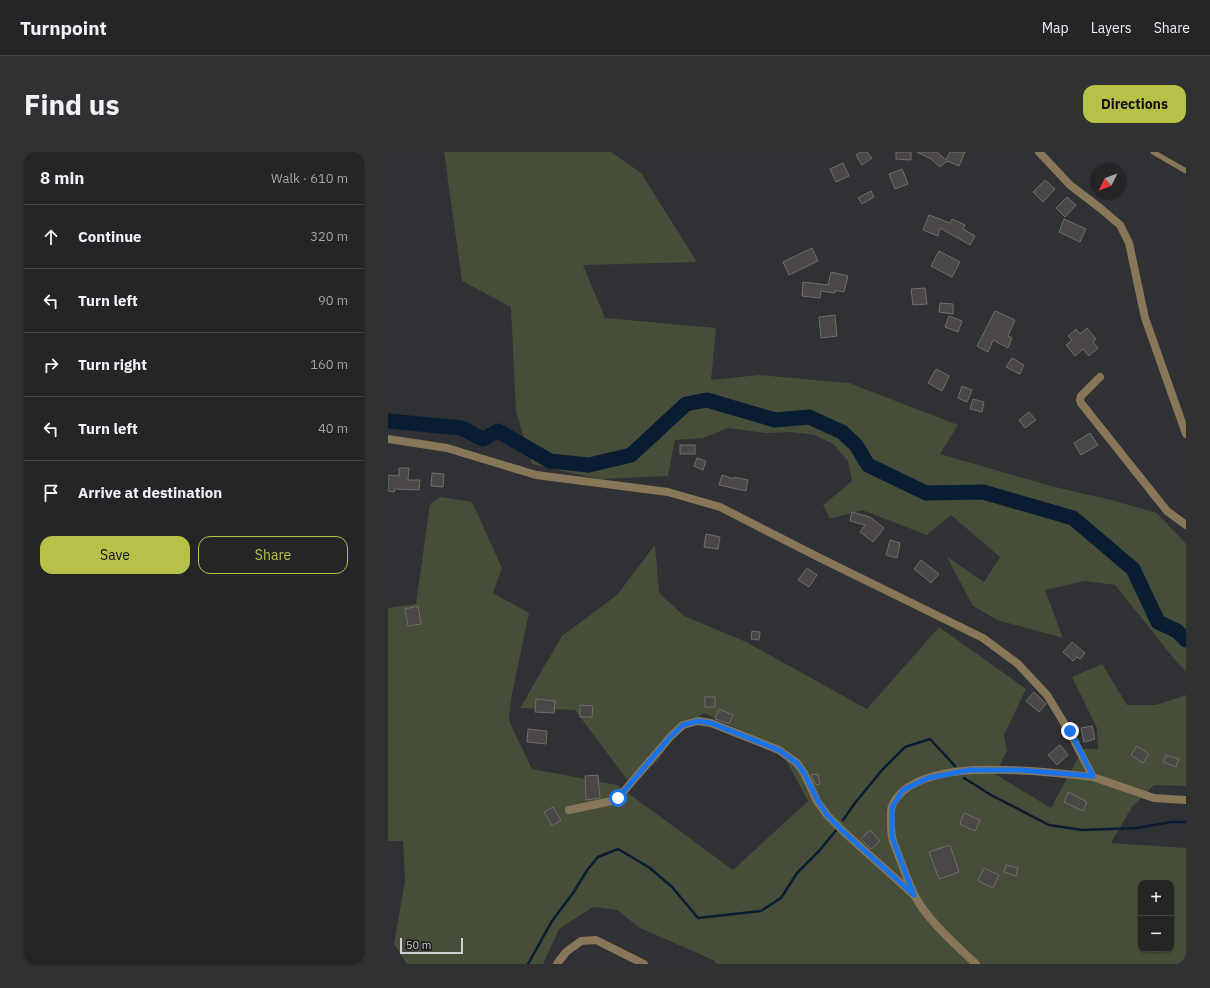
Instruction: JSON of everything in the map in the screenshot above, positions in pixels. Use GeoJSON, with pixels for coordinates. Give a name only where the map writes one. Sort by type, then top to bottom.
{"type":"FeatureCollection","features":[{"type":"Feature","properties":{"kind":"street"},"geometry":{"type":"LineString","coordinates":[[1039,152],[1070,185],[1100,208],[1120,226],[1129,243],[1145,318],[1186,434]]}},
{"type":"Feature","properties":{"kind":"street"},"geometry":{"type":"LineString","coordinates":[[1100,377],[1081,396],[1081,403],[1167,511],[1186,525]]}},
{"type":"Feature","properties":{"kind":"street"},"geometry":{"type":"LineString","coordinates":[[388,439],[447,448],[536,476],[668,492],[720,507],[983,638],[1018,664],[1047,694],[1070,731],[1093,776]]}},
{"type":"Feature","properties":{"kind":"street"},"geometry":{"type":"LineString","coordinates":[[569,810],[612,802],[618,798],[671,736],[683,725],[698,721],[711,723],[779,750],[797,763],[827,815],[914,895],[929,916],[955,945],[976,964]]}},
{"type":"Feature","properties":{"kind":"street"},"geometry":{"type":"LineString","coordinates":[[914,895],[892,837],[892,807],[903,790],[928,778],[969,770],[1019,770],[1093,776],[1154,798],[1186,800]]}},
{"type":"Feature","properties":{"kind":"street"},"geometry":{"type":"LineString","coordinates":[[558,964],[557,962],[566,952],[581,941],[596,940],[640,963]]}},
{"type":"Feature","properties":{"kind":"lane"},"geometry":{"type":"LineString","coordinates":[[1153,152],[1186,171]]}},
{"type":"Feature","properties":{"kind":"green space"},"geometry":{"type":"Polygon","coordinates":[[[444,152],[611,152],[641,173],[697,262],[583,265],[605,318],[716,328],[711,380],[759,375],[849,383],[958,425],[940,454],[1051,486],[1111,500],[1157,513],[1186,544],[1186,672],[1115,585],[1085,581],[1045,590],[1063,638],[997,620],[973,606],[947,557],[984,582],[1000,557],[951,515],[927,535],[862,510],[830,519],[823,505],[852,481],[848,461],[833,444],[815,435],[791,432],[766,433],[728,428],[703,438],[675,440],[668,476],[599,479],[532,464],[516,412],[511,307],[462,281],[444,152]]]}},
{"type":"Feature","properties":{"kind":"green space"},"geometry":{"type":"Polygon","coordinates":[[[440,497],[472,502],[502,568],[493,593],[529,613],[511,699],[509,721],[532,769],[617,785],[733,870],[808,801],[780,749],[704,713],[679,730],[658,760],[631,785],[575,710],[520,708],[562,636],[617,595],[655,545],[659,593],[684,616],[746,642],[867,709],[939,627],[1026,689],[1004,735],[1007,751],[995,774],[1051,808],[1083,749],[1098,749],[1097,728],[1072,677],[1102,664],[1127,705],[1156,705],[1186,695],[1186,786],[1154,785],[1132,807],[1111,843],[1186,848],[1186,964],[717,964],[713,960],[640,928],[617,910],[593,907],[559,929],[543,964],[407,964],[394,944],[405,881],[403,841],[388,841],[388,608],[416,604],[430,504],[440,497]]]}},
{"type":"Feature","properties":{"kind":"building"},"geometry":{"type":"Polygon","coordinates":[[[860,152],[867,152],[872,158],[862,165],[856,155],[860,152]]]}},
{"type":"Feature","properties":{"kind":"building"},"geometry":{"type":"Polygon","coordinates":[[[896,152],[911,152],[911,160],[896,159],[896,152]]]}},
{"type":"Feature","properties":{"kind":"building"},"geometry":{"type":"Polygon","coordinates":[[[917,152],[937,152],[946,160],[950,152],[965,152],[959,166],[947,161],[940,167],[931,159],[917,152]]]}},
{"type":"Feature","properties":{"kind":"building"},"geometry":{"type":"Polygon","coordinates":[[[843,163],[849,176],[836,182],[830,169],[843,163]]]}},
{"type":"Feature","properties":{"kind":"building"},"geometry":{"type":"Polygon","coordinates":[[[902,169],[908,184],[895,189],[889,174],[902,169]]]}},
{"type":"Feature","properties":{"kind":"building"},"geometry":{"type":"Polygon","coordinates":[[[1045,180],[1055,189],[1043,202],[1033,192],[1045,180]]]}},
{"type":"Feature","properties":{"kind":"building"},"geometry":{"type":"Polygon","coordinates":[[[871,191],[874,197],[862,204],[858,198],[871,191]]]}},
{"type":"Feature","properties":{"kind":"building"},"geometry":{"type":"Polygon","coordinates":[[[1067,197],[1076,205],[1065,217],[1056,208],[1067,197]]]}},
{"type":"Feature","properties":{"kind":"building"},"geometry":{"type":"Polygon","coordinates":[[[929,215],[950,223],[952,219],[965,225],[963,229],[975,236],[970,245],[940,228],[938,236],[923,230],[929,215]]]}},
{"type":"Feature","properties":{"kind":"building"},"geometry":{"type":"Polygon","coordinates":[[[1064,219],[1086,229],[1080,242],[1059,232],[1064,219]]]}},
{"type":"Feature","properties":{"kind":"building"},"geometry":{"type":"Polygon","coordinates":[[[812,248],[818,261],[789,275],[783,262],[812,248]]]}},
{"type":"Feature","properties":{"kind":"building"},"geometry":{"type":"Polygon","coordinates":[[[939,251],[960,262],[952,277],[931,266],[939,251]]]}},
{"type":"Feature","properties":{"kind":"building"},"geometry":{"type":"Polygon","coordinates":[[[831,272],[848,276],[844,292],[835,290],[835,293],[821,291],[820,298],[802,296],[803,282],[828,285],[831,272]]]}},
{"type":"Feature","properties":{"kind":"building"},"geometry":{"type":"Polygon","coordinates":[[[925,288],[927,304],[913,305],[911,289],[925,288]]]}},
{"type":"Feature","properties":{"kind":"building"},"geometry":{"type":"Polygon","coordinates":[[[940,303],[953,304],[953,314],[939,312],[940,303]]]}},
{"type":"Feature","properties":{"kind":"building"},"geometry":{"type":"Polygon","coordinates":[[[995,311],[1015,320],[1008,336],[1012,338],[1008,348],[993,340],[988,352],[977,346],[995,311]]]}},
{"type":"Feature","properties":{"kind":"building"},"geometry":{"type":"Polygon","coordinates":[[[835,315],[837,336],[821,338],[819,317],[835,315]]]}},
{"type":"Feature","properties":{"kind":"building"},"geometry":{"type":"Polygon","coordinates":[[[949,316],[962,321],[958,332],[945,327],[949,316]]]}},
{"type":"Feature","properties":{"kind":"building"},"geometry":{"type":"Polygon","coordinates":[[[1087,328],[1096,339],[1093,342],[1098,348],[1089,356],[1083,349],[1075,356],[1066,345],[1072,340],[1068,336],[1076,329],[1080,334],[1087,328]]]}},
{"type":"Feature","properties":{"kind":"building"},"geometry":{"type":"Polygon","coordinates":[[[1012,358],[1024,365],[1020,374],[1006,367],[1012,358]]]}},
{"type":"Feature","properties":{"kind":"building"},"geometry":{"type":"Polygon","coordinates":[[[936,369],[949,376],[942,391],[928,383],[936,369]]]}},
{"type":"Feature","properties":{"kind":"building"},"geometry":{"type":"Polygon","coordinates":[[[962,386],[972,390],[967,402],[958,398],[962,386]]]}},
{"type":"Feature","properties":{"kind":"building"},"geometry":{"type":"Polygon","coordinates":[[[973,399],[984,402],[982,412],[970,409],[973,399]]]}},
{"type":"Feature","properties":{"kind":"building"},"geometry":{"type":"Polygon","coordinates":[[[1029,412],[1036,420],[1025,428],[1019,420],[1029,412]]]}},
{"type":"Feature","properties":{"kind":"building"},"geometry":{"type":"Polygon","coordinates":[[[1090,433],[1098,445],[1081,455],[1074,443],[1090,433]]]}},
{"type":"Feature","properties":{"kind":"building"},"geometry":{"type":"Polygon","coordinates":[[[680,445],[695,445],[695,454],[680,454],[680,445]]]}},
{"type":"Feature","properties":{"kind":"building"},"geometry":{"type":"Polygon","coordinates":[[[697,458],[706,461],[703,470],[694,466],[697,458]]]}},
{"type":"Feature","properties":{"kind":"building"},"geometry":{"type":"Polygon","coordinates":[[[399,468],[409,468],[408,480],[420,480],[419,490],[395,489],[394,492],[388,491],[388,475],[399,476],[399,468]]]}},
{"type":"Feature","properties":{"kind":"building"},"geometry":{"type":"Polygon","coordinates":[[[432,473],[444,474],[443,487],[431,486],[432,473]]]}},
{"type":"Feature","properties":{"kind":"building"},"geometry":{"type":"Polygon","coordinates":[[[722,475],[734,479],[734,477],[748,480],[746,491],[719,485],[722,475]]]}},
{"type":"Feature","properties":{"kind":"building"},"geometry":{"type":"Polygon","coordinates":[[[852,512],[870,517],[884,528],[873,542],[860,532],[865,525],[850,521],[852,512]]]}},
{"type":"Feature","properties":{"kind":"building"},"geometry":{"type":"Polygon","coordinates":[[[706,534],[720,537],[718,549],[704,547],[706,534]]]}},
{"type":"Feature","properties":{"kind":"building"},"geometry":{"type":"Polygon","coordinates":[[[890,540],[900,543],[897,558],[886,555],[890,540]]]}},
{"type":"Feature","properties":{"kind":"building"},"geometry":{"type":"Polygon","coordinates":[[[921,560],[939,574],[931,583],[914,569],[921,560]]]}},
{"type":"Feature","properties":{"kind":"building"},"geometry":{"type":"Polygon","coordinates":[[[807,568],[817,575],[809,587],[798,580],[807,568]]]}},
{"type":"Feature","properties":{"kind":"building"},"geometry":{"type":"Polygon","coordinates":[[[418,606],[421,624],[408,626],[405,609],[418,606]]]}},
{"type":"Feature","properties":{"kind":"building"},"geometry":{"type":"Polygon","coordinates":[[[752,631],[760,632],[759,640],[751,639],[752,631]]]}},
{"type":"Feature","properties":{"kind":"building"},"geometry":{"type":"Polygon","coordinates":[[[1072,642],[1085,653],[1080,659],[1077,657],[1073,661],[1063,652],[1072,642]]]}},
{"type":"Feature","properties":{"kind":"building"},"geometry":{"type":"Polygon","coordinates":[[[1034,692],[1046,704],[1039,712],[1026,701],[1034,692]]]}},
{"type":"Feature","properties":{"kind":"building"},"geometry":{"type":"Polygon","coordinates":[[[705,697],[715,697],[715,707],[705,707],[705,697]]]}},
{"type":"Feature","properties":{"kind":"building"},"geometry":{"type":"Polygon","coordinates":[[[536,699],[555,701],[554,713],[535,712],[536,699]]]}},
{"type":"Feature","properties":{"kind":"building"},"geometry":{"type":"Polygon","coordinates":[[[580,705],[593,706],[592,717],[580,717],[580,705]]]}},
{"type":"Feature","properties":{"kind":"building"},"geometry":{"type":"Polygon","coordinates":[[[719,709],[733,715],[729,724],[715,719],[719,709]]]}},
{"type":"Feature","properties":{"kind":"building"},"geometry":{"type":"Polygon","coordinates":[[[1092,726],[1095,739],[1084,742],[1081,728],[1092,726]]]}},
{"type":"Feature","properties":{"kind":"building"},"geometry":{"type":"Polygon","coordinates":[[[528,729],[547,731],[546,744],[527,742],[528,729]]]}},
{"type":"Feature","properties":{"kind":"building"},"geometry":{"type":"Polygon","coordinates":[[[1060,745],[1068,755],[1057,765],[1048,755],[1060,745]]]}},
{"type":"Feature","properties":{"kind":"building"},"geometry":{"type":"Polygon","coordinates":[[[1137,746],[1149,754],[1143,763],[1131,755],[1137,746]]]}},
{"type":"Feature","properties":{"kind":"building"},"geometry":{"type":"Polygon","coordinates":[[[1166,755],[1179,759],[1176,767],[1163,762],[1166,755]]]}},
{"type":"Feature","properties":{"kind":"building"},"geometry":{"type":"Polygon","coordinates":[[[818,774],[820,784],[816,785],[811,775],[818,774]]]}},
{"type":"Feature","properties":{"kind":"building"},"geometry":{"type":"Polygon","coordinates":[[[598,775],[600,798],[586,800],[585,776],[598,775]]]}},
{"type":"Feature","properties":{"kind":"building"},"geometry":{"type":"Polygon","coordinates":[[[1068,792],[1087,802],[1083,811],[1064,802],[1068,792]]]}},
{"type":"Feature","properties":{"kind":"building"},"geometry":{"type":"Polygon","coordinates":[[[553,807],[561,820],[552,826],[544,812],[553,807]]]}},
{"type":"Feature","properties":{"kind":"building"},"geometry":{"type":"Polygon","coordinates":[[[964,813],[980,820],[975,831],[960,824],[964,813]]]}},
{"type":"Feature","properties":{"kind":"building"},"geometry":{"type":"Polygon","coordinates":[[[870,830],[880,841],[871,849],[861,839],[870,830]]]}},
{"type":"Feature","properties":{"kind":"building"},"geometry":{"type":"Polygon","coordinates":[[[950,845],[959,872],[939,879],[929,852],[950,845]]]}},
{"type":"Feature","properties":{"kind":"building"},"geometry":{"type":"Polygon","coordinates":[[[1006,865],[1018,868],[1016,876],[1004,872],[1006,865]]]}},
{"type":"Feature","properties":{"kind":"building"},"geometry":{"type":"Polygon","coordinates":[[[984,868],[999,875],[993,888],[978,881],[984,868]]]}},
{"type":"Feature","properties":{"kind":"waterway"},"geometry":{"type":"LineString","coordinates":[[388,421],[461,428],[483,439],[498,431],[550,461],[589,465],[631,455],[686,404],[707,400],[775,420],[809,417],[842,432],[856,445],[868,465],[926,493],[983,492],[1073,518],[1133,569],[1158,622],[1177,631],[1186,640]]}},
{"type":"Feature","properties":{"kind":"waterway"},"geometry":{"type":"LineString","coordinates":[[843,820],[882,770],[905,747],[930,739],[955,766]]}},
{"type":"Feature","properties":{"kind":"waterway"},"geometry":{"type":"LineString","coordinates":[[964,778],[991,795],[1049,825],[1082,830],[1137,828],[1171,822],[1186,822]]}},
{"type":"Feature","properties":{"kind":"waterway"},"geometry":{"type":"LineString","coordinates":[[528,964],[552,921],[598,857],[618,849],[650,868],[672,887],[698,918],[761,911],[781,898],[797,873],[819,851],[838,828]]}},
{"type":"Feature","properties":{"kind":"route"},"geometry":{"type":"LineString","coordinates":[[618,798],[671,736],[683,725],[698,721],[711,723],[779,750],[797,763],[827,815],[914,895],[892,837],[892,807],[903,790],[928,778],[969,770],[1019,770],[1093,776],[1070,731]]}}]}
